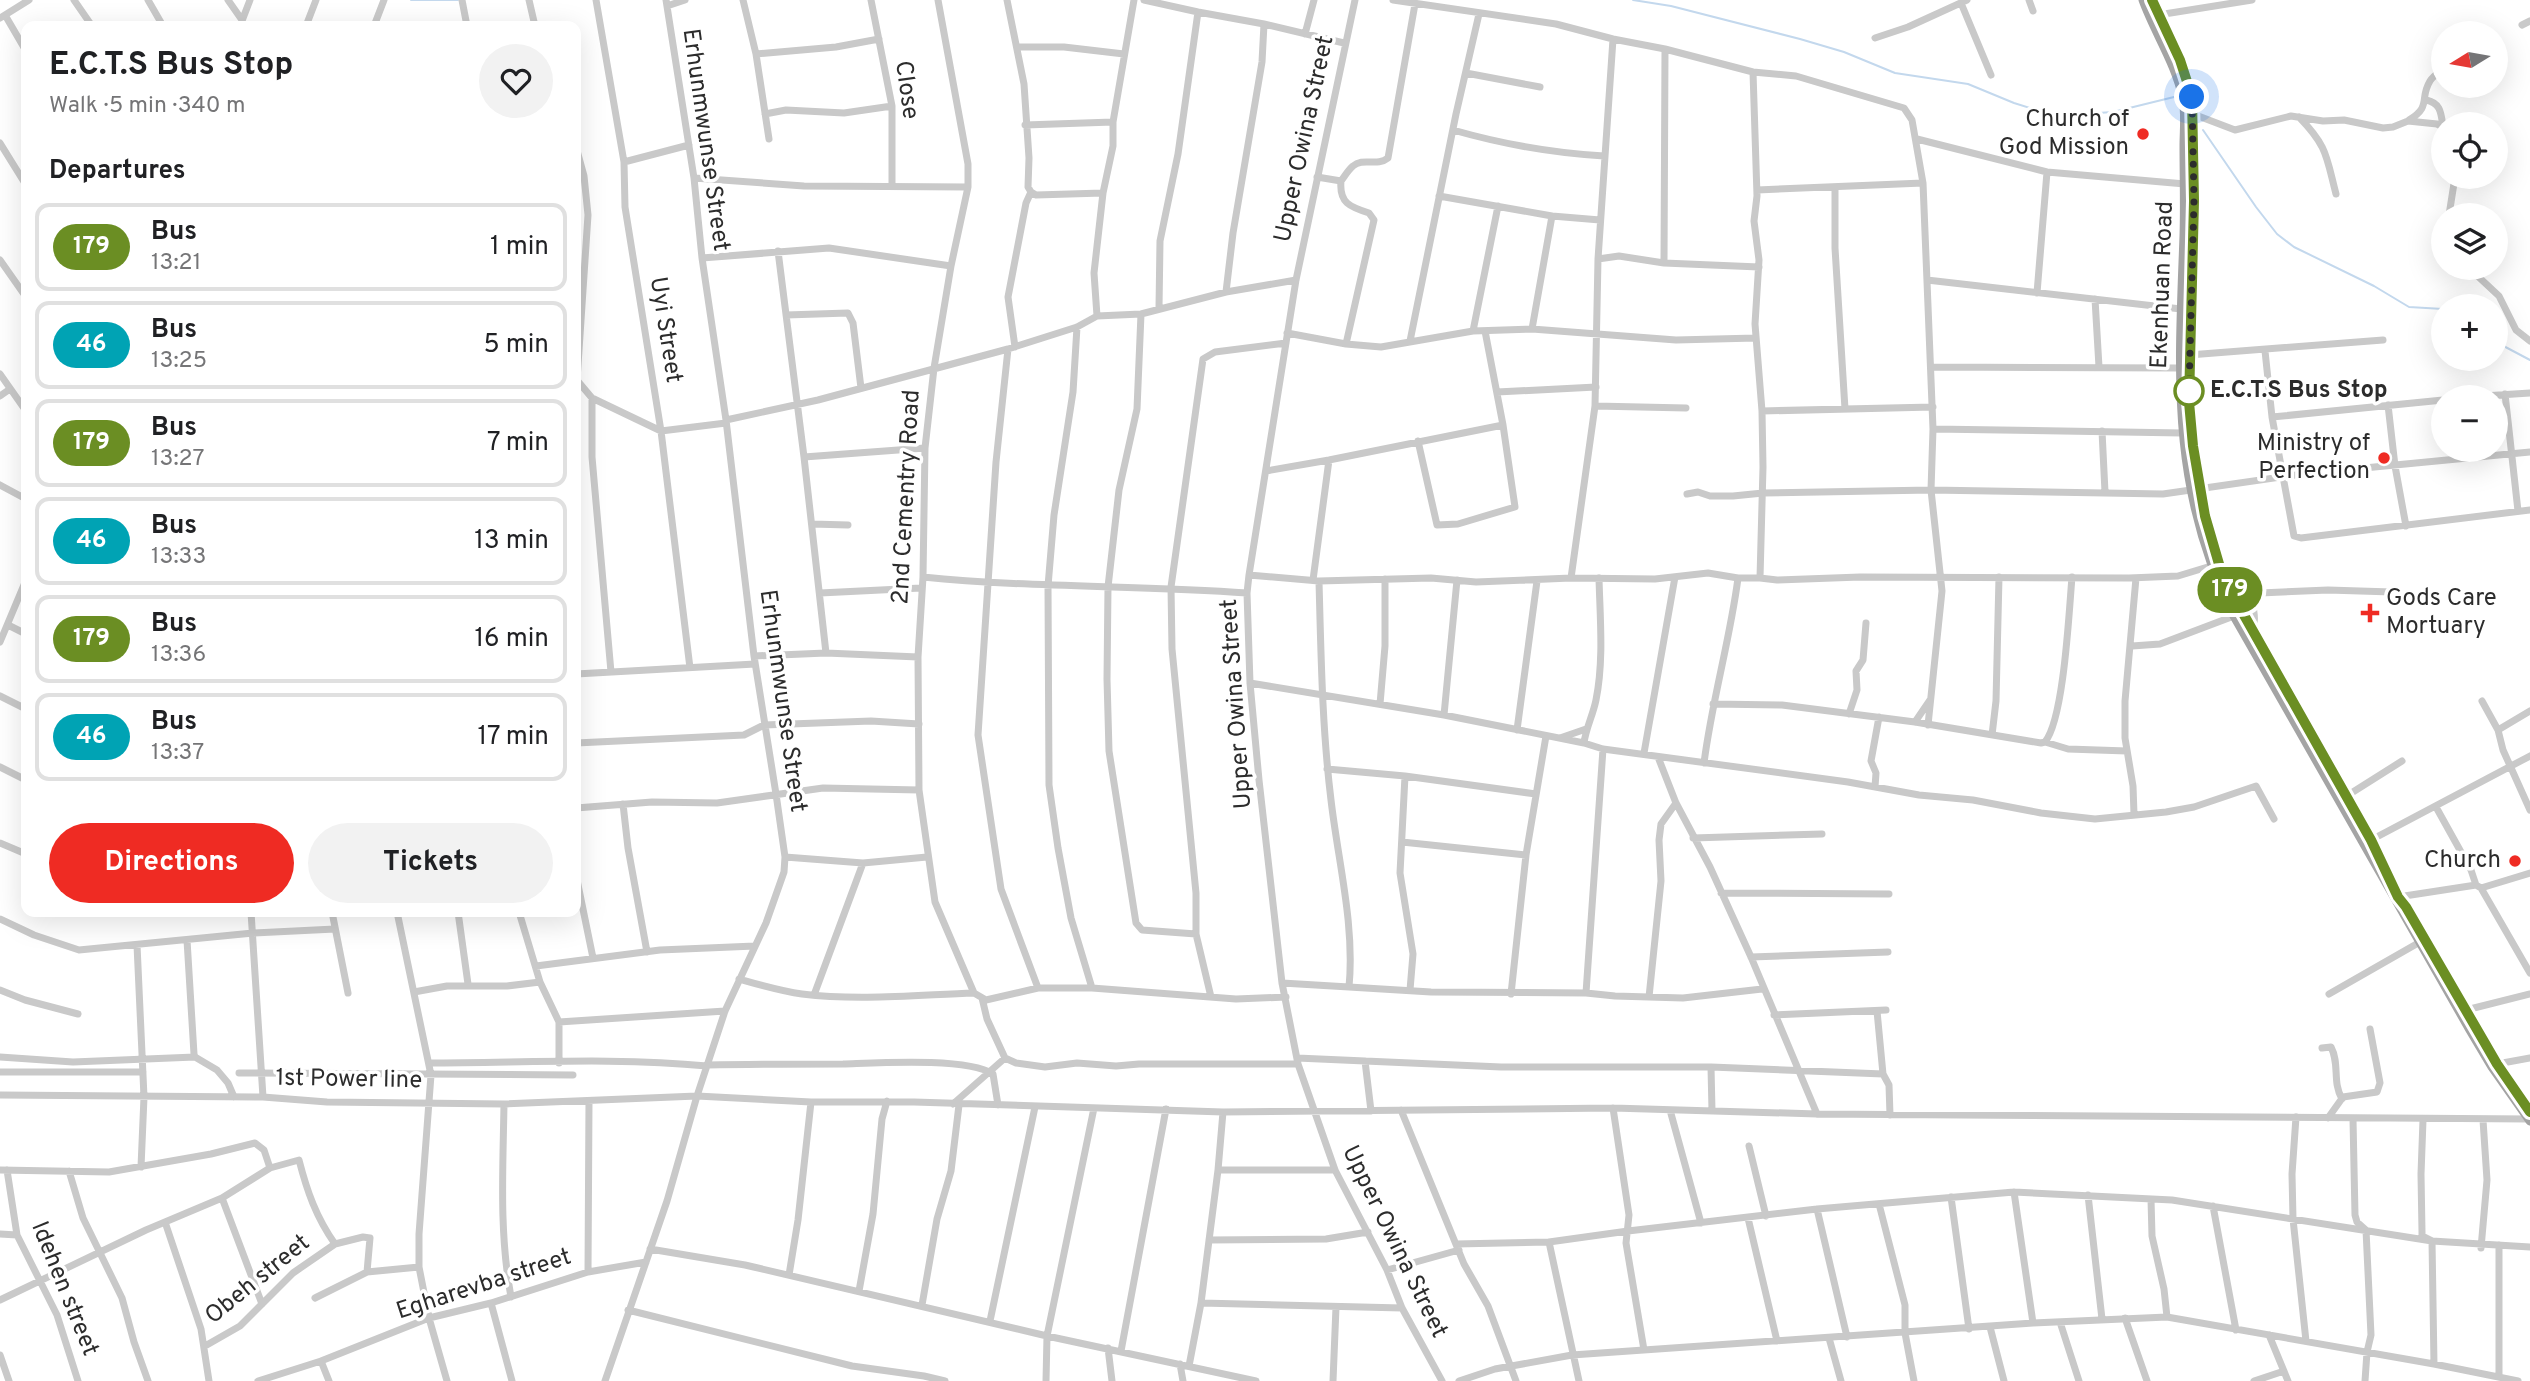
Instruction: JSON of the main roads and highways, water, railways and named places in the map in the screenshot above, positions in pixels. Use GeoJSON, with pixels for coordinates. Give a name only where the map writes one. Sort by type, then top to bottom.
{"type":"FeatureCollection","features":[{"type":"Feature","properties":{"kind":"main road","name":"Ekenhuan Road"},"geometry":{"type":"LineString","coordinates":[[2143,0],[2183,99],[2185,184],[2179,368],[2182,433],[2219,564],[2251,629],[2371,840],[2398,897],[2497,1064],[2529,1112]]}},
{"type":"Feature","properties":{"kind":"main road","name":"Ekenhuan Road"},"geometry":{"type":"LineString","coordinates":[[2152,0],[2180,60],[2192,97],[2194,201],[2189,355],[2191,432],[2196,517],[2211,566],[2234,616],[2492,1066],[2529,1112]]}},
{"type":"Feature","properties":{"kind":"waterway"},"geometry":{"type":"LineString","coordinates":[[411,0],[458,0]]}},
{"type":"Feature","properties":{"kind":"waterway"},"geometry":{"type":"LineString","coordinates":[[1633,0],[1671,6],[1800,39],[1844,52],[1895,73],[1968,84],[2043,112],[2113,112],[2174,97]]}},
{"type":"Feature","properties":{"kind":"waterway"},"geometry":{"type":"LineString","coordinates":[[2203,130],[2277,234],[2294,247],[2374,286],[2409,307],[2431,308]]}},
{"type":"Feature","properties":{"kind":"waterway"},"geometry":{"type":"LineString","coordinates":[[2508,348],[2530,360]]}},
{"type":"Feature","properties":{"kind":"place","name":"Church of God Mission"},"geometry":{"type":"Point","coordinates":[2143,134]}},
{"type":"Feature","properties":{"kind":"place","name":"E.C.T.S Bus Stop"},"geometry":{"type":"Point","coordinates":[2189,391]}},
{"type":"Feature","properties":{"kind":"place","name":"Ministry of Perfection"},"geometry":{"type":"Point","coordinates":[2384,458]}},
{"type":"Feature","properties":{"kind":"place","name":"Gods Care Mortuary"},"geometry":{"type":"Point","coordinates":[2370,613]}},
{"type":"Feature","properties":{"kind":"place","name":"Church"},"geometry":{"type":"Point","coordinates":[2515,861]}}]}
